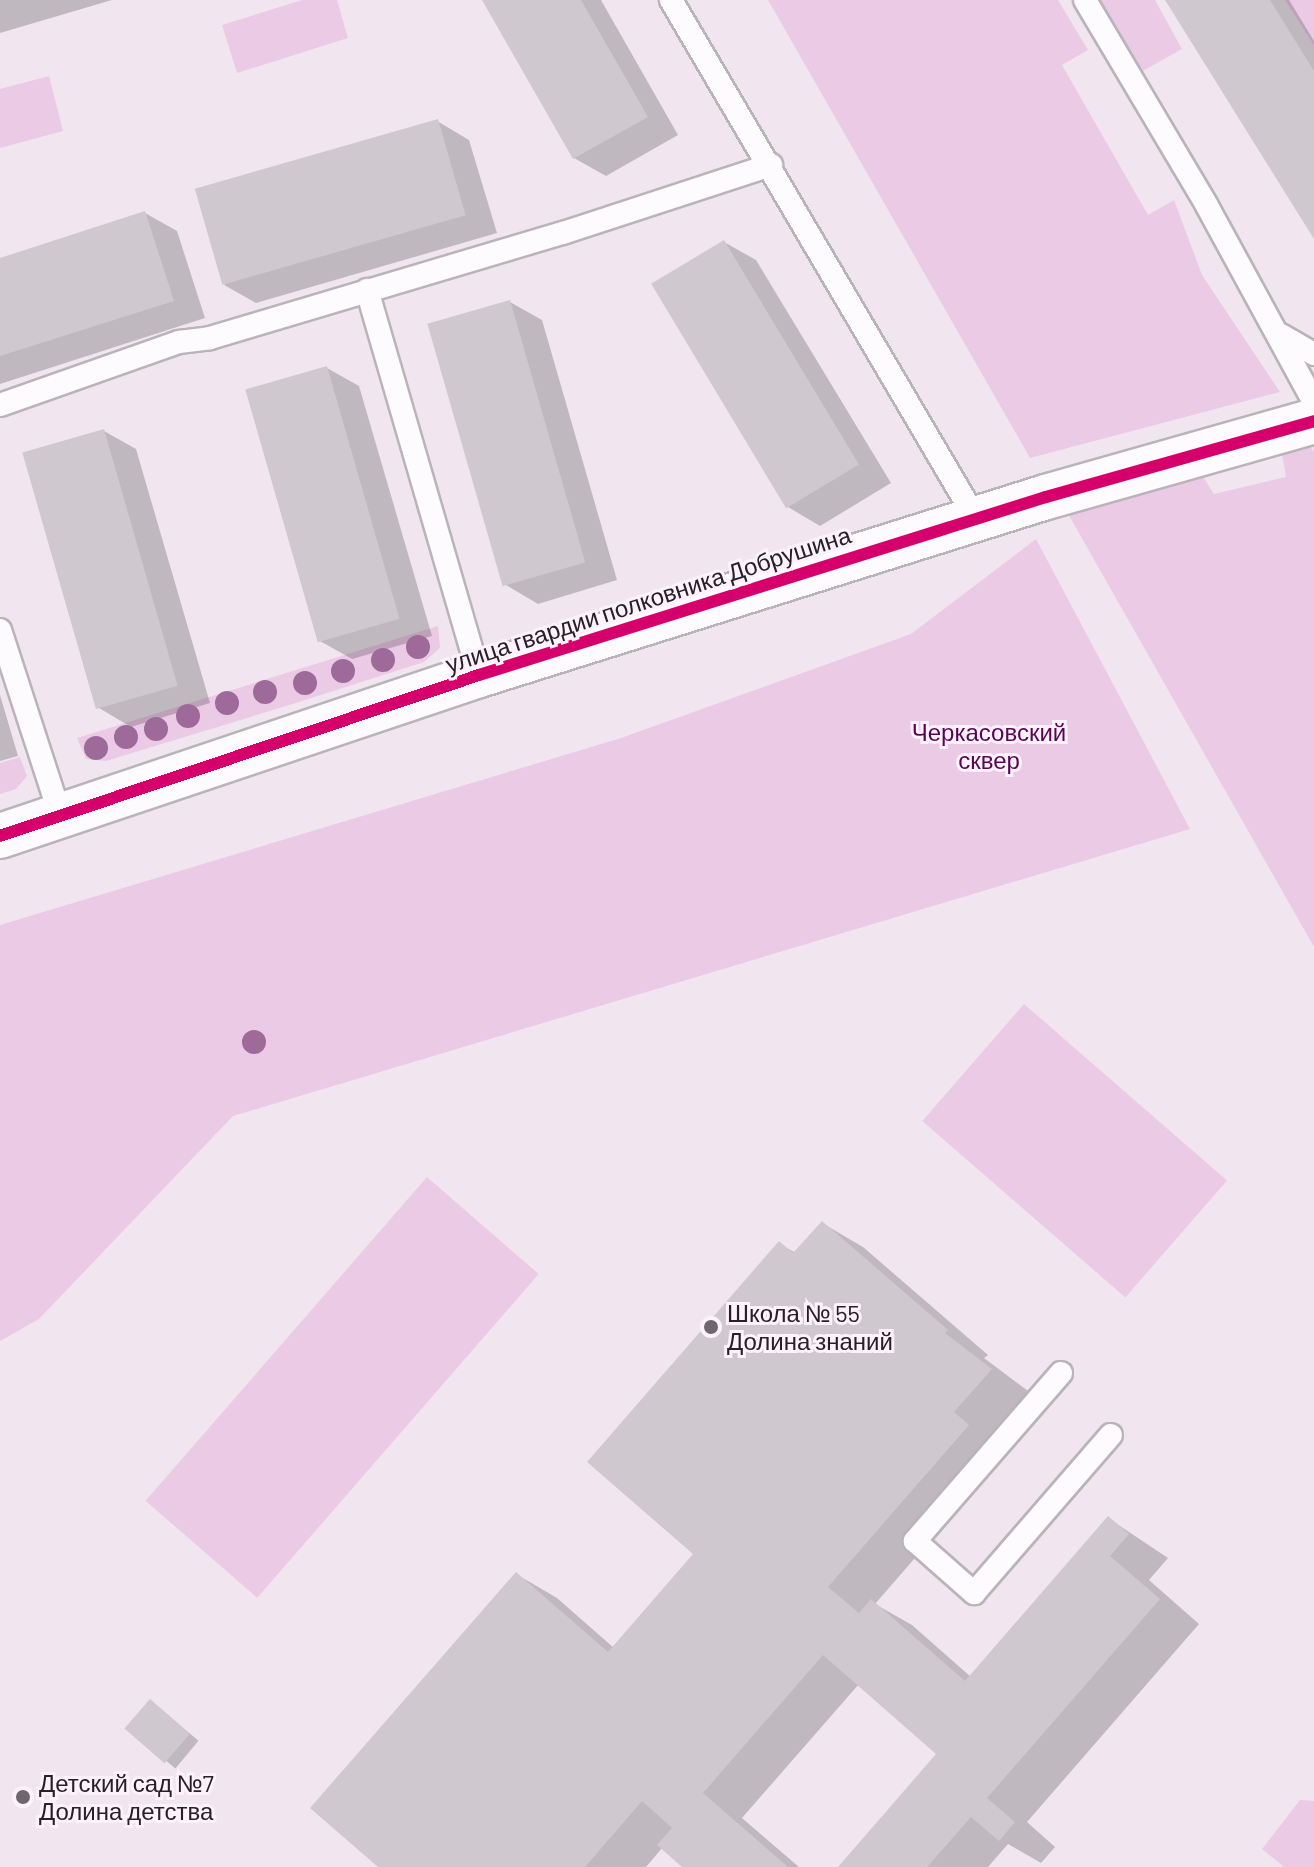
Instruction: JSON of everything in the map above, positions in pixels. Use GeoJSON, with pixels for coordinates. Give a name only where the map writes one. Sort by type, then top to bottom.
{"type":"FeatureCollection","features":[{"type":"Feature","properties":{"kind":"street","name":"улица гвардии полковника Добрушина"},"geometry":{"type":"LineString","coordinates":[[0,836],[479,675],[976,519],[1314,421]]}},
{"type":"Feature","properties":{"kind":"lane"},"geometry":{"type":"LineString","coordinates":[[671,0],[771,165],[976,519]]}},
{"type":"Feature","properties":{"kind":"lane"},"geometry":{"type":"LineString","coordinates":[[1085,0],[1280,335],[1314,402]]}},
{"type":"Feature","properties":{"kind":"lane"},"geometry":{"type":"LineString","coordinates":[[0,405],[179,342],[210,338],[771,165]]}},
{"type":"Feature","properties":{"kind":"lane"},"geometry":{"type":"LineString","coordinates":[[367,290],[479,675]]}},
{"type":"Feature","properties":{"kind":"lane"},"geometry":{"type":"LineString","coordinates":[[1280,335],[1314,354]]}},
{"type":"Feature","properties":{"kind":"lane"},"geometry":{"type":"LineString","coordinates":[[0,630],[32,742],[61,818]]}},
{"type":"Feature","properties":{"kind":"lane"},"geometry":{"type":"LineString","coordinates":[[1061,1373],[915,1541],[974,1593],[1111,1435]]}},
{"type":"Feature","properties":{"kind":"green space"},"geometry":{"type":"Polygon","coordinates":[[[302,0],[337,0],[348,38],[237,73],[222,25],[302,0]]]}},
{"type":"Feature","properties":{"kind":"green space"},"geometry":{"type":"Polygon","coordinates":[[[768,0],[1058,0],[1088,50],[1062,65],[1148,215],[1174,200],[1202,275],[1280,392],[1030,458],[768,0]]]}},
{"type":"Feature","properties":{"kind":"green space"},"geometry":{"type":"Polygon","coordinates":[[[1100,0],[1155,0],[1182,49],[1141,72],[1100,0]]]}},
{"type":"Feature","properties":{"kind":"green space"},"geometry":{"type":"Polygon","coordinates":[[[1285,0],[1314,0],[1314,45],[1285,0]]]}},
{"type":"Feature","properties":{"kind":"green space"},"geometry":{"type":"Polygon","coordinates":[[[49,76],[63,131],[0,148],[0,89],[49,76]]]}},
{"type":"Feature","properties":{"kind":"green space"},"geometry":{"type":"Polygon","coordinates":[[[1310,447],[1314,451],[1314,947],[1067,512],[1200,472],[1214,494],[1286,477],[1281,448],[1310,447]]]}},
{"type":"Feature","properties":{"kind":"green space","name":"Черкасовский сквер"},"geometry":{"type":"Polygon","coordinates":[[[1036,539],[1190,829],[233,1116],[39,1319],[0,1341],[0,925],[621,738],[911,634],[1036,539]]]}},
{"type":"Feature","properties":{"kind":"green space"},"geometry":{"type":"Polygon","coordinates":[[[438,626],[440,648],[424,662],[299,702],[106,761],[86,759],[77,738],[438,626]]]}},
{"type":"Feature","properties":{"kind":"green space"},"geometry":{"type":"Polygon","coordinates":[[[20,757],[27,776],[16,789],[0,794],[0,763],[20,757]]]}},
{"type":"Feature","properties":{"kind":"green space"},"geometry":{"type":"Polygon","coordinates":[[[1024,1004],[1227,1180],[1125,1297],[922,1121],[1024,1004]]]}},
{"type":"Feature","properties":{"kind":"green space"},"geometry":{"type":"Polygon","coordinates":[[[427,1177],[539,1274],[257,1598],[146,1501],[427,1177]]]}},
{"type":"Feature","properties":{"kind":"green space"},"geometry":{"type":"Polygon","coordinates":[[[1300,1800],[1314,1801],[1314,1867],[1284,1867],[1262,1849],[1300,1800]]]}},
{"type":"Feature","properties":{"kind":"building"},"geometry":{"type":"Polygon","coordinates":[[[482,0],[581,0],[648,117],[573,159],[482,0]]]}},
{"type":"Feature","properties":{"kind":"building"},"geometry":{"type":"Polygon","coordinates":[[[1165,0],[1270,0],[1314,71],[1314,239],[1165,0]]]}},
{"type":"Feature","properties":{"kind":"building"},"geometry":{"type":"Polygon","coordinates":[[[438,119],[466,215],[222,285],[195,189],[438,119]]]}},
{"type":"Feature","properties":{"kind":"building"},"geometry":{"type":"Polygon","coordinates":[[[145,211],[174,301],[0,356],[0,258],[145,211]]]}},
{"type":"Feature","properties":{"kind":"building"},"geometry":{"type":"Polygon","coordinates":[[[724,240],[859,465],[786,508],[651,284],[724,240]]]}},
{"type":"Feature","properties":{"kind":"building"},"geometry":{"type":"Polygon","coordinates":[[[510,300],[585,562],[503,586],[427,324],[510,300]]]}},
{"type":"Feature","properties":{"kind":"building"},"geometry":{"type":"Polygon","coordinates":[[[327,366],[399,619],[318,642],[245,389],[327,366]]]}},
{"type":"Feature","properties":{"kind":"building"},"geometry":{"type":"Polygon","coordinates":[[[104,429],[178,686],[96,709],[22,452],[104,429]]]}},
{"type":"Feature","properties":{"kind":"building"},"geometry":{"type":"Polygon","coordinates":[[[822,1221],[948,1330],[945,1333],[992,1369],[954,1412],[969,1425],[828,1587],[859,1613],[871,1599],[965,1681],[1108,1516],[1129,1534],[1110,1556],[1160,1599],[987,1798],[1015,1822],[999,1841],[971,1817],[927,1867],[838,1867],[936,1754],[823,1655],[703,1793],[788,1867],[682,1867],[657,1845],[672,1828],[642,1801],[585,1867],[378,1867],[310,1808],[516,1572],[608,1652],[693,1554],[587,1462],[779,1241],[793,1253],[822,1221]]]}},
{"type":"Feature","properties":{"kind":"building"},"geometry":{"type":"Polygon","coordinates":[[[150,1699],[190,1734],[164,1763],[124,1728],[150,1699]]]}},
{"type":"Feature","properties":{"kind":"cycle path"},"geometry":{"type":"LineString","coordinates":[[0,836],[479,675],[1046,497],[1314,421]]}},
{"type":"Feature","properties":{"kind":"place","name":"Школа № 55 Долина знаний"},"geometry":{"type":"Point","coordinates":[711,1327]}},
{"type":"Feature","properties":{"kind":"place","name":"Детский сад №7 Долина детства"},"geometry":{"type":"Point","coordinates":[23,1797]}}]}
